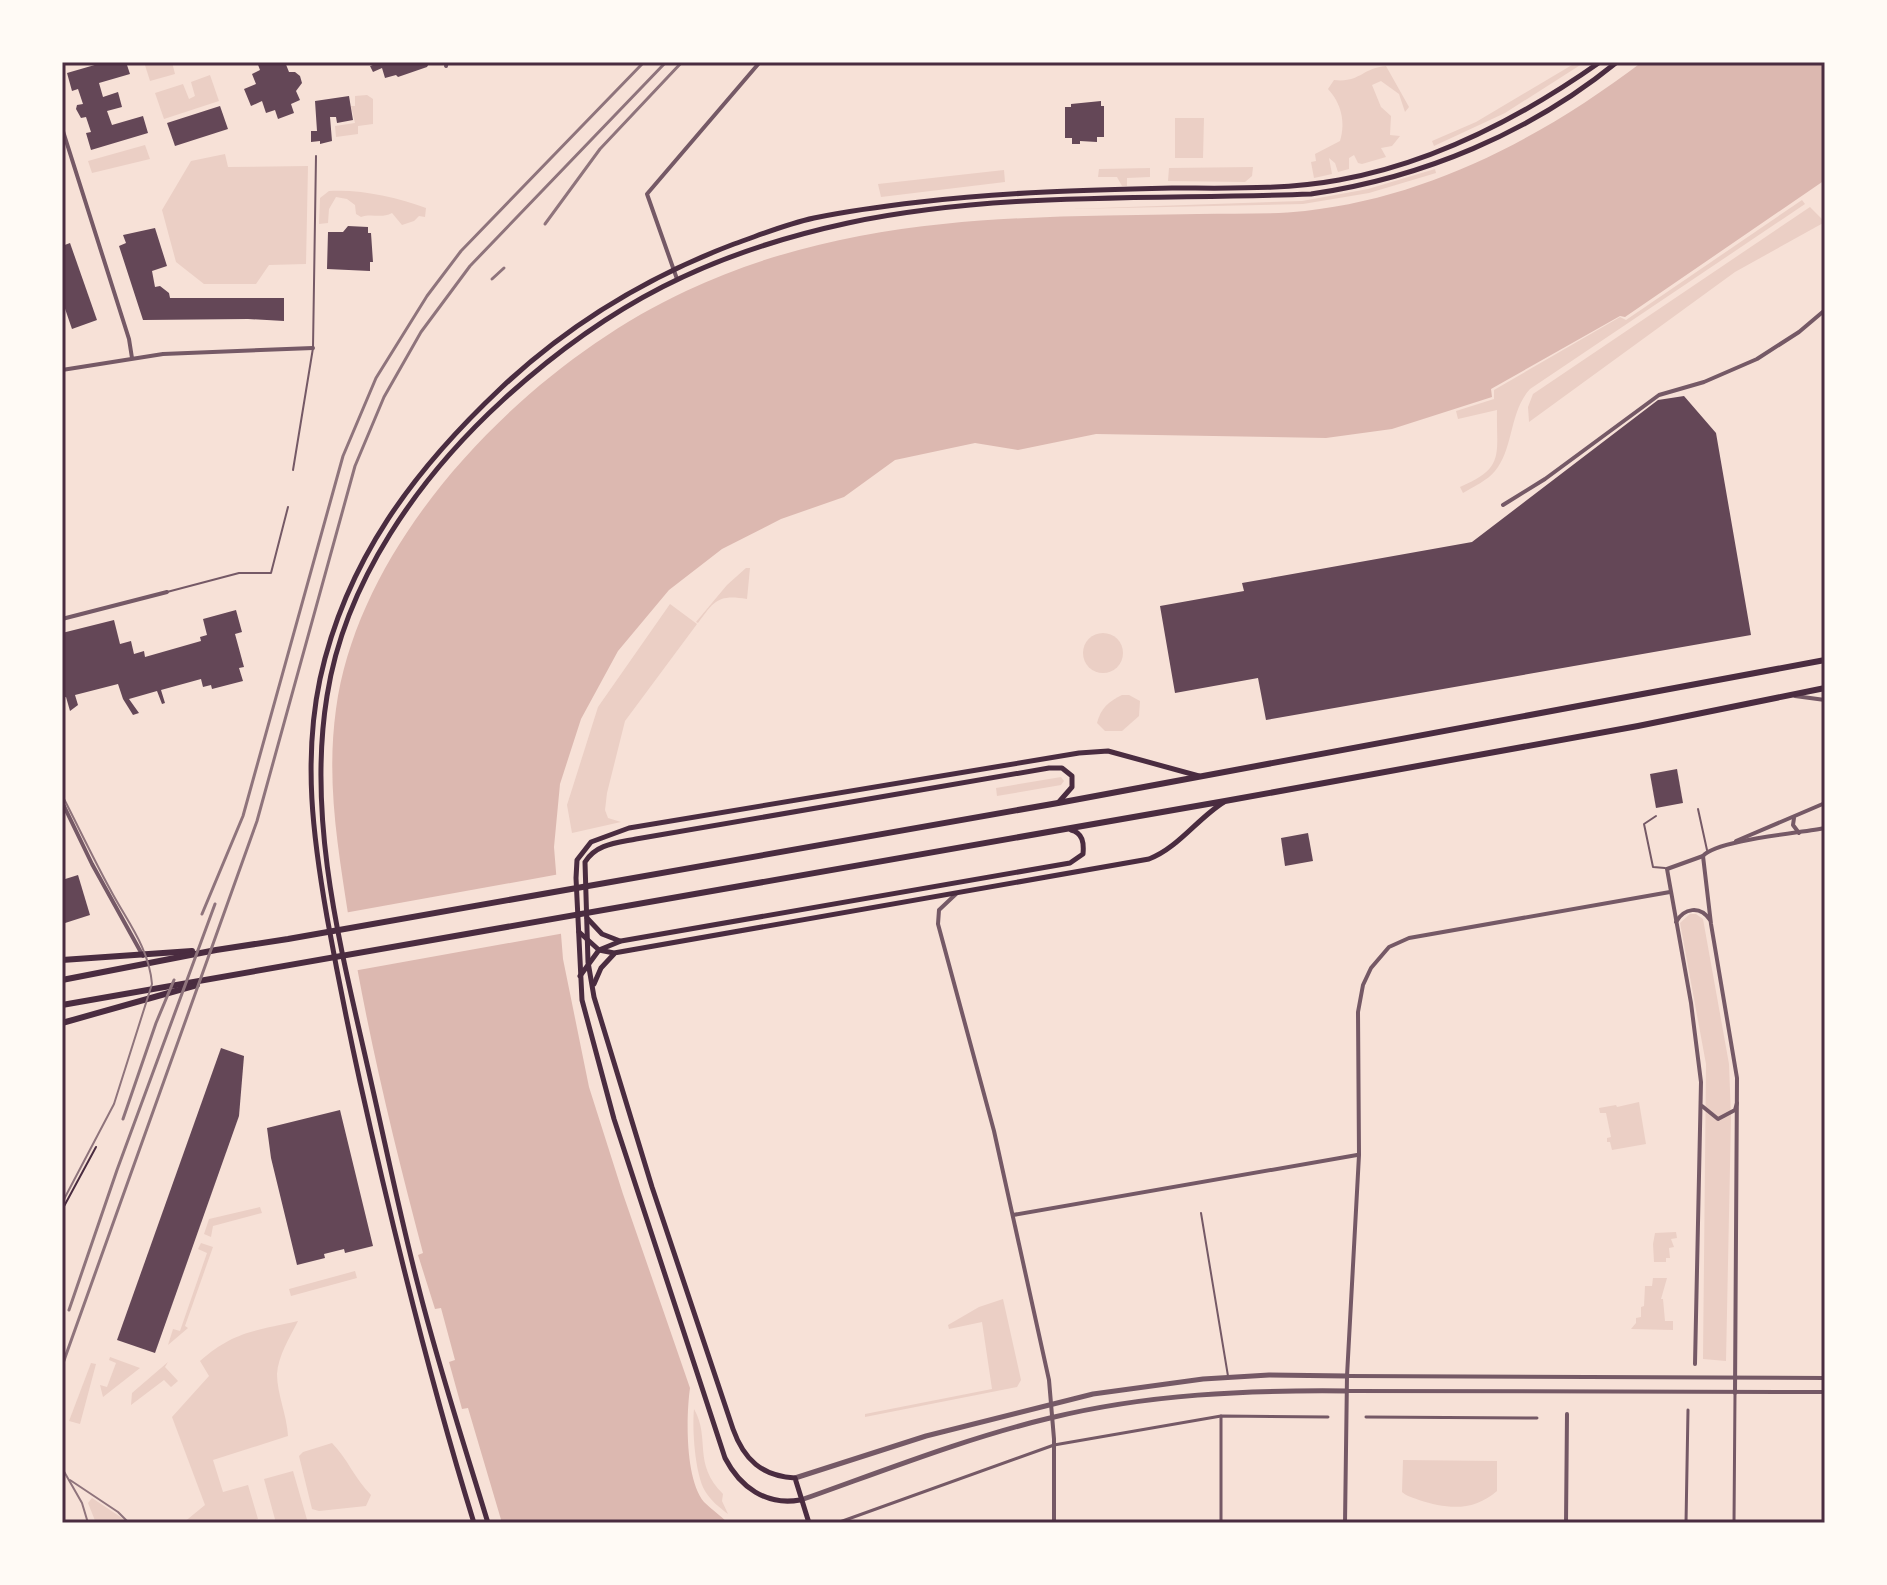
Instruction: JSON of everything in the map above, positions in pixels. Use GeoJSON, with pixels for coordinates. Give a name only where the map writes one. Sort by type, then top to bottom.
{"type":"FeatureCollection","features":[{"type":"Feature","properties":{"kind":"main road"},"geometry":{"type":"LineString","coordinates":[[474,1523],[408,1287],[339,987],[313,836],[312,725],[336,623],[358,572],[394,509],[433,456],[528,362],[572,329],[673,269],[785,225],[913,202],[1054,190],[1311,185],[1358,176],[1428,156],[1470,138],[1553,94],[1600,62]]}},
{"type":"Feature","properties":{"kind":"main road"},"geometry":{"type":"LineString","coordinates":[[488,1523],[418,1287],[349,985],[323,834],[319,780],[328,690],[340,643],[356,600],[382,547],[442,462],[480,421],[533,373],[581,336],[634,300],[734,255],[795,235],[929,210],[1055,201],[1311,194],[1370,184],[1432,165],[1485,144],[1545,111],[1617,62]]}},
{"type":"Feature","properties":{"kind":"main road"},"geometry":{"type":"LineString","coordinates":[[62,980],[216,950],[1058,803],[1825,660]]}},
{"type":"Feature","properties":{"kind":"main road"},"geometry":{"type":"LineString","coordinates":[[62,1005],[1225,801],[1638,726],[1825,688]]}},
{"type":"Feature","properties":{"kind":"main road"},"geometry":{"type":"LineString","coordinates":[[800,1500],[783,1501],[760,1495],[738,1479],[725,1458],[598,1065],[579,978],[577,860],[591,842],[629,828],[1101,751],[1199,776]]}},
{"type":"Feature","properties":{"kind":"main road"},"geometry":{"type":"LineString","coordinates":[[809,1523],[795,1478],[777,1476],[756,1466],[738,1442],[647,1173],[593,989],[588,962],[585,862],[603,846],[1049,768],[1062,768],[1072,776],[1072,787],[1058,803]]}},
{"type":"Feature","properties":{"kind":"main road"},"geometry":{"type":"LineString","coordinates":[[578,930],[588,943],[599,950],[614,953],[1149,859],[1166,851],[1205,814],[1225,801]]}},
{"type":"Feature","properties":{"kind":"main road"},"geometry":{"type":"LineString","coordinates":[[579,978],[599,950],[621,941],[1070,863],[1083,854],[1083,839],[1074,830],[1062,828]]}},
{"type":"Feature","properties":{"kind":"main road"},"geometry":{"type":"LineString","coordinates":[[587,917],[602,934],[621,941]]}},
{"type":"Feature","properties":{"kind":"main road"},"geometry":{"type":"LineString","coordinates":[[62,960],[216,950]]}},
{"type":"Feature","properties":{"kind":"main road"},"geometry":{"type":"LineString","coordinates":[[593,989],[601,968],[614,953]]}},
{"type":"Feature","properties":{"kind":"main road"},"geometry":{"type":"LineString","coordinates":[[62,1023],[230,976]]}},
{"type":"Feature","properties":{"kind":"street"},"geometry":{"type":"LineString","coordinates":[[677,279],[647,194],[760,62]]}},
{"type":"Feature","properties":{"kind":"street"},"geometry":{"type":"LineString","coordinates":[[62,128],[129,339],[132,358]]}},
{"type":"Feature","properties":{"kind":"street"},"geometry":{"type":"LineString","coordinates":[[1503,505],[1545,479],[1659,395],[1704,382],[1757,359],[1799,332],[1825,310]]}},
{"type":"Feature","properties":{"kind":"street"},"geometry":{"type":"LineString","coordinates":[[62,370],[163,354],[313,348]]}},
{"type":"Feature","properties":{"kind":"street"},"geometry":{"type":"LineString","coordinates":[[62,619],[167,592]]}},
{"type":"Feature","properties":{"kind":"street"},"geometry":{"type":"LineString","coordinates":[[1788,695],[1825,700]]}},
{"type":"Feature","properties":{"kind":"street"},"geometry":{"type":"LineString","coordinates":[[62,802],[143,956]]}},
{"type":"Feature","properties":{"kind":"street"},"geometry":{"type":"LineString","coordinates":[[1695,1364],[1702,1106],[1698,1050],[1667,869],[1825,803]]}},
{"type":"Feature","properties":{"kind":"street"},"geometry":{"type":"LineString","coordinates":[[1796,816],[1793,825],[1799,833]]}},
{"type":"Feature","properties":{"kind":"street"},"geometry":{"type":"LineString","coordinates":[[1727,845],[1825,828]]}},
{"type":"Feature","properties":{"kind":"street"},"geometry":{"type":"LineString","coordinates":[[1705,854],[1711,922],[1738,1097],[1734,1523]]}},
{"type":"Feature","properties":{"kind":"street"},"geometry":{"type":"LineString","coordinates":[[1345,1523],[1347,1376],[1359,1155],[1360,997],[1366,975],[1389,947],[1429,933],[1670,892]]}},
{"type":"Feature","properties":{"kind":"street"},"geometry":{"type":"LineString","coordinates":[[956,894],[939,910],[938,924],[984,1089],[1049,1380],[1054,1445],[1054,1523]]}},
{"type":"Feature","properties":{"kind":"street"},"geometry":{"type":"LineString","coordinates":[[1675,925],[1683,913],[1695,910],[1711,922]]}},
{"type":"Feature","properties":{"kind":"street"},"geometry":{"type":"LineString","coordinates":[[1702,1106],[1718,1119],[1735,1110],[1738,1097]]}},
{"type":"Feature","properties":{"kind":"street"},"geometry":{"type":"LineString","coordinates":[[1013,1215],[1359,1155]]}},
{"type":"Feature","properties":{"kind":"street"},"geometry":{"type":"LineString","coordinates":[[795,1478],[926,1436],[1051,1403],[1137,1387],[1228,1377],[1825,1378]]}},
{"type":"Feature","properties":{"kind":"street"},"geometry":{"type":"LineString","coordinates":[[800,1500],[1052,1417],[1189,1395],[1347,1391],[1825,1392]]}},
{"type":"Feature","properties":{"kind":"street"},"geometry":{"type":"LineString","coordinates":[[1686,1523],[1688,1410]]}},
{"type":"Feature","properties":{"kind":"street"},"geometry":{"type":"LineString","coordinates":[[1566,1523],[1567,1414]]}},
{"type":"Feature","properties":{"kind":"street"},"geometry":{"type":"LineString","coordinates":[[1221,1416],[1221,1523]]}},
{"type":"Feature","properties":{"kind":"street"},"geometry":{"type":"LineString","coordinates":[[837,1523],[1054,1445],[1221,1416],[1328,1417]]}},
{"type":"Feature","properties":{"kind":"street"},"geometry":{"type":"LineString","coordinates":[[1366,1417],[1537,1418]]}},
{"type":"Feature","properties":{"kind":"lane"},"geometry":{"type":"LineString","coordinates":[[293,470],[313,348],[316,156]]}},
{"type":"Feature","properties":{"kind":"lane"},"geometry":{"type":"LineString","coordinates":[[167,592],[239,573],[271,573],[288,507]]}},
{"type":"Feature","properties":{"kind":"lane"},"geometry":{"type":"LineString","coordinates":[[1698,809],[1705,854]]}},
{"type":"Feature","properties":{"kind":"lane"},"geometry":{"type":"LineString","coordinates":[[1656,816],[1644,824],[1653,867],[1667,869]]}},
{"type":"Feature","properties":{"kind":"lane"},"geometry":{"type":"LineString","coordinates":[[1201,1213],[1228,1377]]}},
{"type":"Feature","properties":{"kind":"path"},"geometry":{"type":"LineString","coordinates":[[62,1210],[96,1147]]}},
{"type":"Feature","properties":{"kind":"shaded area"},"geometry":{"type":"Polygon","coordinates":[[[144,62],[172,62],[175,74],[150,81],[144,62]]]}},
{"type":"Feature","properties":{"kind":"shaded area"},"geometry":{"type":"Polygon","coordinates":[[[1577,62],[1585,62],[1505,113],[1434,146],[1432,141],[1476,122],[1577,62]]]}},
{"type":"Feature","properties":{"kind":"shaded area"},"geometry":{"type":"Polygon","coordinates":[[[1642,62],[1825,62],[1825,180],[1625,317],[1620,316],[1491,389],[1492,397],[1392,429],[1326,438],[1096,434],[1018,450],[975,443],[895,460],[844,497],[781,519],[722,549],[669,590],[618,651],[581,719],[560,784],[554,847],[563,959],[589,1087],[690,1388],[688,1430],[693,1478],[704,1502],[728,1523],[502,1523],[468,1408],[462,1409],[449,1362],[455,1360],[441,1308],[435,1309],[418,1255],[423,1253],[364,1004],[335,815],[333,736],[336,709],[352,643],[379,580],[416,518],[462,461],[513,408],[569,362],[627,322],[686,291],[748,266],[844,239],[943,224],[1039,217],[1279,213],[1351,204],[1440,177],[1483,159],[1565,115],[1642,62]]]}},
{"type":"Feature","properties":{"kind":"shaded area"},"geometry":{"type":"Polygon","coordinates":[[[1386,66],[1409,107],[1405,112],[1399,94],[1381,81],[1372,85],[1381,107],[1391,116],[1390,135],[1400,136],[1392,146],[1381,148],[1386,157],[1362,164],[1354,155],[1349,158],[1349,169],[1338,172],[1329,158],[1332,174],[1314,178],[1311,162],[1316,161],[1315,154],[1340,141],[1342,134],[1341,113],[1328,89],[1334,80],[1350,79],[1386,66]]]}},
{"type":"Feature","properties":{"kind":"shaded area"},"geometry":{"type":"Polygon","coordinates":[[[210,75],[219,101],[164,119],[155,93],[183,84],[189,99],[195,96],[191,82],[210,75]]]}},
{"type":"Feature","properties":{"kind":"shaded area"},"geometry":{"type":"Polygon","coordinates":[[[367,95],[373,99],[373,124],[358,126],[358,134],[336,137],[335,126],[355,123],[351,106],[355,106],[355,96],[367,95]]]}},
{"type":"Feature","properties":{"kind":"shaded area"},"geometry":{"type":"Polygon","coordinates":[[[1175,118],[1204,118],[1203,158],[1175,158],[1175,118]]]}},
{"type":"Feature","properties":{"kind":"shaded area"},"geometry":{"type":"Polygon","coordinates":[[[145,145],[150,159],[92,173],[88,161],[145,145]]]}},
{"type":"Feature","properties":{"kind":"shaded area"},"geometry":{"type":"Polygon","coordinates":[[[225,154],[228,167],[308,166],[306,264],[269,265],[256,284],[204,284],[176,262],[162,210],[191,161],[225,154]]]}},
{"type":"Feature","properties":{"kind":"shaded area"},"geometry":{"type":"Polygon","coordinates":[[[1253,167],[1252,176],[1245,182],[1168,181],[1169,168],[1253,167]]]}},
{"type":"Feature","properties":{"kind":"shaded area"},"geometry":{"type":"Polygon","coordinates":[[[1150,168],[1150,177],[1127,178],[1127,186],[1122,186],[1117,177],[1098,177],[1099,169],[1150,168]]]}},
{"type":"Feature","properties":{"kind":"shaded area"},"geometry":{"type":"Polygon","coordinates":[[[1435,169],[1436,173],[1369,193],[1303,204],[1071,209],[1302,201],[1368,189],[1435,169]]]}},
{"type":"Feature","properties":{"kind":"shaded area"},"geometry":{"type":"Polygon","coordinates":[[[1004,170],[1005,182],[881,197],[878,184],[1004,170]]]}},
{"type":"Feature","properties":{"kind":"shaded area"},"geometry":{"type":"Polygon","coordinates":[[[329,191],[366,193],[403,200],[426,208],[425,217],[419,216],[402,225],[392,213],[361,217],[356,214],[355,205],[347,199],[336,197],[329,209],[328,223],[319,224],[320,198],[329,191]]]}},
{"type":"Feature","properties":{"kind":"shaded area"},"geometry":{"type":"Polygon","coordinates":[[[1802,200],[1805,204],[1530,389],[1518,408],[1501,462],[1488,477],[1463,493],[1460,487],[1492,466],[1497,449],[1497,410],[1458,419],[1456,411],[1494,399],[1494,390],[1620,317],[1626,320],[1802,200]]]}},
{"type":"Feature","properties":{"kind":"shaded area"},"geometry":{"type":"Polygon","coordinates":[[[1810,207],[1825,222],[1735,272],[1529,422],[1528,407],[1533,394],[1810,207]]]}},
{"type":"Feature","properties":{"kind":"shaded area"},"geometry":{"type":"Polygon","coordinates":[[[750,568],[747,599],[718,601],[696,622],[727,585],[750,568]]]}},
{"type":"Feature","properties":{"kind":"shaded area"},"geometry":{"type":"Polygon","coordinates":[[[670,604],[697,624],[625,721],[605,810],[608,818],[621,822],[572,833],[567,805],[598,707],[670,604]]]}},
{"type":"Feature","properties":{"kind":"shaded area"},"geometry":{"type":"Polygon","coordinates":[[[1103,633],[1117,639],[1123,653],[1117,667],[1103,673],[1089,667],[1083,653],[1089,639],[1103,633]]]}},
{"type":"Feature","properties":{"kind":"shaded area"},"geometry":{"type":"Polygon","coordinates":[[[1122,695],[1140,701],[1139,716],[1122,731],[1105,731],[1097,723],[1101,713],[1122,695]]]}},
{"type":"Feature","properties":{"kind":"shaded area"},"geometry":{"type":"Polygon","coordinates":[[[1061,777],[1064,781],[1061,785],[997,796],[996,788],[1061,777]]]}},
{"type":"Feature","properties":{"kind":"shaded area"},"geometry":{"type":"Polygon","coordinates":[[[1690,914],[1703,919],[1729,1064],[1731,1117],[1726,1361],[1703,1359],[1706,1064],[1680,923],[1690,914]]]}},
{"type":"Feature","properties":{"kind":"shaded area"},"geometry":{"type":"Polygon","coordinates":[[[1639,1102],[1646,1144],[1612,1150],[1610,1142],[1607,1142],[1607,1138],[1611,1137],[1606,1113],[1600,1113],[1599,1108],[1639,1102]]]}},
{"type":"Feature","properties":{"kind":"shaded area"},"geometry":{"type":"Polygon","coordinates":[[[260,1207],[262,1213],[213,1226],[211,1237],[204,1234],[209,1219],[260,1207]]]}},
{"type":"Feature","properties":{"kind":"shaded area"},"geometry":{"type":"Polygon","coordinates":[[[1676,1232],[1677,1238],[1671,1239],[1674,1247],[1669,1248],[1670,1258],[1666,1258],[1666,1262],[1654,1262],[1655,1233],[1676,1232]]]}},
{"type":"Feature","properties":{"kind":"shaded area"},"geometry":{"type":"Polygon","coordinates":[[[201,1243],[213,1247],[185,1326],[188,1328],[168,1345],[173,1329],[180,1331],[207,1253],[198,1249],[201,1243]]]}},
{"type":"Feature","properties":{"kind":"shaded area"},"geometry":{"type":"Polygon","coordinates":[[[355,1271],[357,1278],[291,1296],[289,1289],[355,1271]]]}},
{"type":"Feature","properties":{"kind":"shaded area"},"geometry":{"type":"Polygon","coordinates":[[[1653,1278],[1667,1278],[1661,1299],[1665,1321],[1673,1321],[1673,1330],[1631,1329],[1636,1318],[1641,1317],[1645,1286],[1652,1286],[1653,1278]]]}},
{"type":"Feature","properties":{"kind":"shaded area"},"geometry":{"type":"Polygon","coordinates":[[[1003,1299],[1021,1380],[1017,1387],[865,1417],[865,1414],[992,1389],[982,1322],[949,1329],[948,1325],[979,1307],[1003,1299]]]}},
{"type":"Feature","properties":{"kind":"shaded area"},"geometry":{"type":"Polygon","coordinates":[[[298,1321],[282,1354],[277,1374],[288,1436],[213,1460],[223,1492],[248,1485],[258,1519],[247,1523],[183,1523],[205,1505],[172,1417],[209,1376],[200,1361],[235,1338],[298,1321]]]}},
{"type":"Feature","properties":{"kind":"shaded area"},"geometry":{"type":"Polygon","coordinates":[[[110,1357],[140,1368],[103,1397],[100,1385],[107,1387],[116,1363],[109,1360],[110,1357]]]}},
{"type":"Feature","properties":{"kind":"shaded area"},"geometry":{"type":"Polygon","coordinates":[[[168,1362],[165,1367],[178,1381],[171,1387],[164,1380],[131,1405],[132,1393],[168,1362]]]}},
{"type":"Feature","properties":{"kind":"shaded area"},"geometry":{"type":"Polygon","coordinates":[[[91,1363],[96,1364],[80,1424],[69,1421],[91,1363]]]}},
{"type":"Feature","properties":{"kind":"shaded area"},"geometry":{"type":"Polygon","coordinates":[[[694,1409],[699,1420],[708,1472],[723,1494],[722,1501],[728,1514],[710,1498],[699,1474],[693,1428],[694,1409]]]}},
{"type":"Feature","properties":{"kind":"shaded area"},"geometry":{"type":"Polygon","coordinates":[[[332,1443],[371,1495],[366,1506],[312,1509],[299,1456],[332,1443]]]}},
{"type":"Feature","properties":{"kind":"shaded area"},"geometry":{"type":"Polygon","coordinates":[[[1403,1460],[1497,1461],[1497,1491],[1479,1503],[1460,1507],[1419,1500],[1402,1492],[1403,1460]]]}},
{"type":"Feature","properties":{"kind":"shaded area"},"geometry":{"type":"Polygon","coordinates":[[[293,1471],[308,1523],[286,1523],[285,1520],[276,1523],[264,1479],[293,1471]]]}},
{"type":"Feature","properties":{"kind":"shaded area"},"geometry":{"type":"Polygon","coordinates":[[[92,1498],[126,1523],[96,1523],[88,1503],[92,1498]]]}},
{"type":"Feature","properties":{"kind":"pier"},"geometry":{"type":"Polygon","coordinates":[[[560,874],[565,933],[353,971],[344,913],[560,874]]]}},
{"type":"Feature","properties":{"kind":"building"},"geometry":{"type":"Polygon","coordinates":[[[105,62],[126,62],[130,74],[99,83],[103,97],[118,92],[122,107],[107,111],[112,125],[143,116],[148,133],[91,150],[86,133],[91,132],[86,117],[81,118],[76,109],[77,105],[83,104],[78,89],[72,91],[67,73],[105,62]]]}},
{"type":"Feature","properties":{"kind":"building"},"geometry":{"type":"Polygon","coordinates":[[[257,62],[285,62],[289,72],[300,76],[302,83],[296,91],[300,100],[291,104],[294,113],[278,119],[275,110],[266,113],[262,101],[251,106],[244,89],[256,84],[252,74],[260,70],[257,62]]]}},
{"type":"Feature","properties":{"kind":"building"},"geometry":{"type":"Polygon","coordinates":[[[381,62],[430,62],[427,67],[385,78],[382,68],[373,72],[370,66],[381,62]]]}},
{"type":"Feature","properties":{"kind":"building"},"geometry":{"type":"Polygon","coordinates":[[[349,96],[353,120],[337,123],[336,117],[330,117],[332,141],[320,144],[320,141],[311,142],[311,131],[317,131],[315,101],[349,96]]]}},
{"type":"Feature","properties":{"kind":"building"},"geometry":{"type":"Polygon","coordinates":[[[1101,101],[1101,106],[1104,106],[1104,137],[1097,137],[1097,142],[1072,144],[1072,138],[1065,138],[1065,107],[1101,101]]]}},
{"type":"Feature","properties":{"kind":"building"},"geometry":{"type":"Polygon","coordinates":[[[220,106],[228,129],[175,146],[167,123],[220,106]]]}},
{"type":"Feature","properties":{"kind":"building"},"geometry":{"type":"Polygon","coordinates":[[[348,226],[368,227],[368,233],[371,233],[373,262],[370,262],[370,271],[327,269],[328,232],[343,232],[348,226]]]}},
{"type":"Feature","properties":{"kind":"building"},"geometry":{"type":"Polygon","coordinates":[[[155,228],[167,266],[152,271],[155,287],[160,286],[169,293],[170,298],[284,298],[284,321],[143,320],[119,246],[126,243],[123,235],[155,228]]]}},
{"type":"Feature","properties":{"kind":"building"},"geometry":{"type":"Polygon","coordinates":[[[70,243],[97,320],[72,329],[62,300],[62,246],[70,243]]]}},
{"type":"Feature","properties":{"kind":"building"},"geometry":{"type":"Polygon","coordinates":[[[1684,396],[1716,433],[1751,635],[1266,720],[1258,678],[1175,693],[1160,606],[1244,591],[1242,583],[1472,542],[1658,400],[1684,396]]]}},
{"type":"Feature","properties":{"kind":"building"},"geometry":{"type":"Polygon","coordinates":[[[236,610],[242,632],[235,634],[244,667],[239,668],[243,681],[212,689],[211,685],[203,687],[201,679],[161,690],[165,703],[162,704],[157,691],[129,699],[139,713],[133,715],[118,684],[75,695],[78,705],[70,711],[66,697],[62,698],[62,633],[114,620],[120,644],[131,641],[134,654],[144,651],[145,657],[201,641],[200,637],[207,635],[203,619],[236,610]]]}},
{"type":"Feature","properties":{"kind":"building"},"geometry":{"type":"Polygon","coordinates":[[[1677,769],[1683,803],[1656,808],[1650,774],[1677,769]]]}},
{"type":"Feature","properties":{"kind":"building"},"geometry":{"type":"Polygon","coordinates":[[[1308,833],[1313,861],[1285,866],[1281,838],[1308,833]]]}},
{"type":"Feature","properties":{"kind":"building"},"geometry":{"type":"Polygon","coordinates":[[[78,875],[90,915],[62,924],[62,880],[78,875]]]}},
{"type":"Feature","properties":{"kind":"building"},"geometry":{"type":"Polygon","coordinates":[[[221,1048],[244,1056],[239,1116],[155,1353],[117,1340],[221,1048]]]}},
{"type":"Feature","properties":{"kind":"building"},"geometry":{"type":"Polygon","coordinates":[[[340,1110],[373,1246],[324,1254],[325,1258],[297,1265],[271,1158],[267,1128],[340,1110]]]}},
{"type":"Feature","properties":{"kind":"tram line"},"geometry":{"type":"LineString","coordinates":[[62,795],[142,946],[152,984],[114,1104],[62,1203]]}},
{"type":"Feature","properties":{"kind":"tram line"},"geometry":{"type":"LineString","coordinates":[[62,1468],[82,1503],[88,1523]]}},
{"type":"Feature","properties":{"kind":"tram line"},"geometry":{"type":"LineString","coordinates":[[70,1480],[118,1512],[129,1523]]}},
{"type":"Feature","properties":{"kind":"railway"},"geometry":{"type":"LineString","coordinates":[[202,914],[243,816],[343,456],[376,378],[427,296],[461,251],[644,62]]}},
{"type":"Feature","properties":{"kind":"railway"},"geometry":{"type":"LineString","coordinates":[[62,1366],[257,821],[355,466],[384,397],[421,332],[470,266],[666,62]]}},
{"type":"Feature","properties":{"kind":"railway"},"geometry":{"type":"LineString","coordinates":[[545,224],[600,149],[682,62]]}},
{"type":"Feature","properties":{"kind":"railway"},"geometry":{"type":"LineString","coordinates":[[492,279],[504,268]]}},
{"type":"Feature","properties":{"kind":"railway"},"geometry":{"type":"LineString","coordinates":[[69,1310],[215,904]]}},
{"type":"Feature","properties":{"kind":"railway"},"geometry":{"type":"LineString","coordinates":[[123,1119],[174,980]]}}]}
